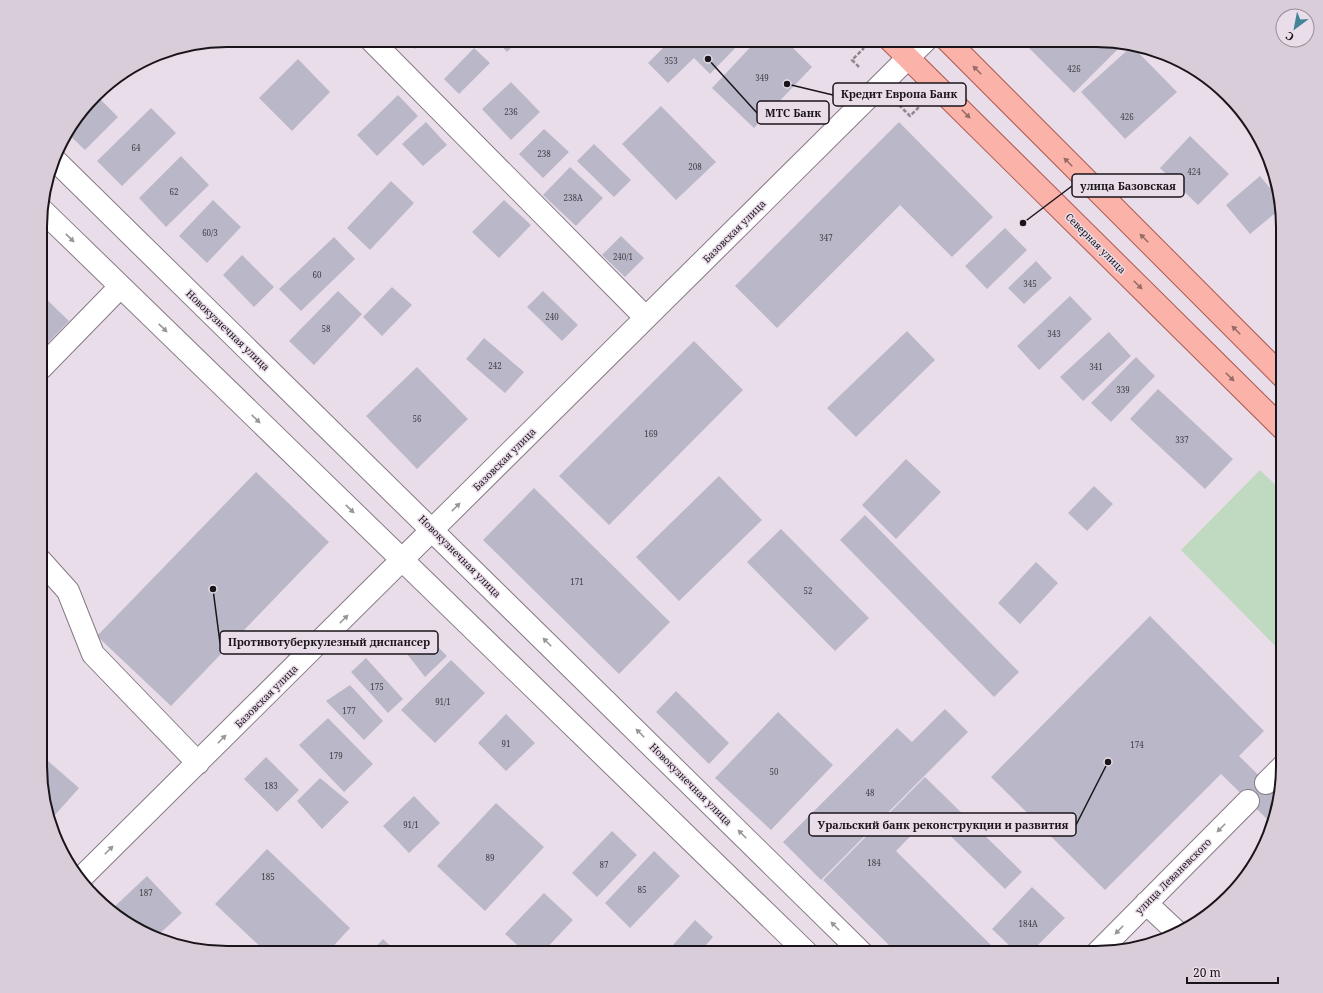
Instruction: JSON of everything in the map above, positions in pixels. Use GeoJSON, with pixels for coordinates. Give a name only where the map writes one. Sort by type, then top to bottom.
{"type":"FeatureCollection","features":[{"type":"Feature","properties":{"kind":"main road","name":"Северная улица"},"geometry":{"type":"LineString","coordinates":[[897,47],[1276,423]]}},
{"type":"Feature","properties":{"kind":"main road"},"geometry":{"type":"LineString","coordinates":[[954,47],[1276,370]]}},
{"type":"Feature","properties":{"kind":"street"},"geometry":{"type":"LineString","coordinates":[[378,47],[645,317]]}},
{"type":"Feature","properties":{"kind":"street","name":"Базовская улица"},"geometry":{"type":"LineString","coordinates":[[84,876],[403,561],[645,317],[919,47]]}},
{"type":"Feature","properties":{"kind":"street","name":"Новокузнечная улица"},"geometry":{"type":"LineString","coordinates":[[59,164],[855,946]]}},
{"type":"Feature","properties":{"kind":"street"},"geometry":{"type":"LineString","coordinates":[[47,215],[800,946]]}},
{"type":"Feature","properties":{"kind":"street"},"geometry":{"type":"LineString","coordinates":[[47,362],[120,287]]}},
{"type":"Feature","properties":{"kind":"street"},"geometry":{"type":"LineString","coordinates":[[47,568],[68,591],[93,654],[198,763]]}},
{"type":"Feature","properties":{"kind":"street"},"geometry":{"type":"LineString","coordinates":[[1266,783],[1276,773]]}},
{"type":"Feature","properties":{"kind":"street","name":"улица Леваневского"},"geometry":{"type":"LineString","coordinates":[[1104,946],[1248,800]]}},
{"type":"Feature","properties":{"kind":"street"},"geometry":{"type":"LineString","coordinates":[[1146,903],[1173,928]]}},
{"type":"Feature","properties":{"kind":"path"},"geometry":{"type":"LineString","coordinates":[[852,60],[865,47]]}},
{"type":"Feature","properties":{"kind":"green space"},"geometry":{"type":"Polygon","coordinates":[[[1260,470],[1276,485],[1276,647],[1181,550],[1260,470]]]}},
{"type":"Feature","properties":{"kind":"building"},"geometry":{"type":"Polygon","coordinates":[[[502,47],[512,47],[507,52],[502,47]]]}},
{"type":"Feature","properties":{"kind":"building"},"geometry":{"type":"Polygon","coordinates":[[[664,47],[736,47],[710,74],[694,58],[668,83],[648,63],[664,47]]]}},
{"type":"Feature","properties":{"kind":"building"},"geometry":{"type":"Polygon","coordinates":[[[750,47],[792,47],[812,67],[754,128],[712,88],[750,47]]]}},
{"type":"Feature","properties":{"kind":"building"},"geometry":{"type":"Polygon","coordinates":[[[1028,47],[1108,47],[1118,49],[1074,93],[1028,47]]]}},
{"type":"Feature","properties":{"kind":"building"},"geometry":{"type":"Polygon","coordinates":[[[474,48],[490,63],[459,94],[444,79],[474,48]]]}},
{"type":"Feature","properties":{"kind":"building"},"geometry":{"type":"Polygon","coordinates":[[[1128,50],[1138,52],[1177,92],[1125,139],[1081,92],[1128,50]]]}},
{"type":"Feature","properties":{"kind":"building"},"geometry":{"type":"Polygon","coordinates":[[[298,59],[330,92],[292,131],[259,98],[298,59]]]}},
{"type":"Feature","properties":{"kind":"building"},"geometry":{"type":"Polygon","coordinates":[[[511,82],[540,112],[511,140],[482,109],[511,82]]]}},
{"type":"Feature","properties":{"kind":"building"},"geometry":{"type":"Polygon","coordinates":[[[398,95],[418,116],[377,156],[357,135],[398,95]]]}},
{"type":"Feature","properties":{"kind":"building"},"geometry":{"type":"Polygon","coordinates":[[[100,100],[118,117],[85,150],[71,137],[84,117],[100,100]]]}},
{"type":"Feature","properties":{"kind":"building"},"geometry":{"type":"Polygon","coordinates":[[[661,106],[716,162],[676,200],[622,144],[661,106]]]}},
{"type":"Feature","properties":{"kind":"building"},"geometry":{"type":"Polygon","coordinates":[[[151,108],[176,133],[122,186],[97,161],[151,108]]]}},
{"type":"Feature","properties":{"kind":"building"},"geometry":{"type":"Polygon","coordinates":[[[426,122],[447,145],[423,166],[402,144],[426,122]]]}},
{"type":"Feature","properties":{"kind":"building"},"geometry":{"type":"Polygon","coordinates":[[[899,122],[993,217],[952,257],[900,205],[777,328],[735,286],[899,122]]]}},
{"type":"Feature","properties":{"kind":"building"},"geometry":{"type":"Polygon","coordinates":[[[544,129],[569,152],[543,178],[519,154],[544,129]]]}},
{"type":"Feature","properties":{"kind":"building"},"geometry":{"type":"Polygon","coordinates":[[[1190,136],[1229,174],[1198,205],[1160,168],[1190,136]]]}},
{"type":"Feature","properties":{"kind":"building"},"geometry":{"type":"Polygon","coordinates":[[[594,144],[631,180],[614,197],[577,161],[594,144]]]}},
{"type":"Feature","properties":{"kind":"building"},"geometry":{"type":"Polygon","coordinates":[[[181,156],[209,185],[166,227],[139,198],[181,156]]]}},
{"type":"Feature","properties":{"kind":"building"},"geometry":{"type":"Polygon","coordinates":[[[570,167],[603,198],[576,226],[543,195],[570,167]]]}},
{"type":"Feature","properties":{"kind":"building"},"geometry":{"type":"Polygon","coordinates":[[[1260,176],[1273,191],[1276,213],[1250,234],[1226,205],[1260,176]]]}},
{"type":"Feature","properties":{"kind":"building"},"geometry":{"type":"Polygon","coordinates":[[[391,181],[414,203],[370,250],[347,228],[391,181]]]}},
{"type":"Feature","properties":{"kind":"building"},"geometry":{"type":"Polygon","coordinates":[[[213,200],[241,227],[207,263],[179,236],[213,200]]]}},
{"type":"Feature","properties":{"kind":"building"},"geometry":{"type":"Polygon","coordinates":[[[504,200],[531,225],[499,258],[472,232],[504,200]]]}},
{"type":"Feature","properties":{"kind":"building"},"geometry":{"type":"Polygon","coordinates":[[[1005,228],[1027,250],[987,289],[965,266],[1005,228]]]}},
{"type":"Feature","properties":{"kind":"building"},"geometry":{"type":"Polygon","coordinates":[[[621,236],[644,258],[625,277],[602,255],[621,236]]]}},
{"type":"Feature","properties":{"kind":"building"},"geometry":{"type":"Polygon","coordinates":[[[334,237],[355,259],[301,311],[279,289],[334,237]]]}},
{"type":"Feature","properties":{"kind":"building"},"geometry":{"type":"Polygon","coordinates":[[[242,255],[274,287],[254,307],[223,275],[242,255]]]}},
{"type":"Feature","properties":{"kind":"building"},"geometry":{"type":"Polygon","coordinates":[[[1036,261],[1052,278],[1024,304],[1008,288],[1036,261]]]}},
{"type":"Feature","properties":{"kind":"building"},"geometry":{"type":"Polygon","coordinates":[[[392,287],[412,305],[382,336],[363,317],[392,287]]]}},
{"type":"Feature","properties":{"kind":"building"},"geometry":{"type":"Polygon","coordinates":[[[338,291],[362,314],[314,365],[289,341],[338,291]]]}},
{"type":"Feature","properties":{"kind":"building"},"geometry":{"type":"Polygon","coordinates":[[[543,291],[578,325],[562,341],[527,307],[543,291]]]}},
{"type":"Feature","properties":{"kind":"building"},"geometry":{"type":"Polygon","coordinates":[[[1070,296],[1092,319],[1039,370],[1017,346],[1070,296]]]}},
{"type":"Feature","properties":{"kind":"building"},"geometry":{"type":"Polygon","coordinates":[[[47,300],[69,321],[47,344],[47,300]]]}},
{"type":"Feature","properties":{"kind":"building"},"geometry":{"type":"Polygon","coordinates":[[[907,331],[935,360],[856,437],[827,408],[907,331]]]}},
{"type":"Feature","properties":{"kind":"building"},"geometry":{"type":"Polygon","coordinates":[[[1109,332],[1131,356],[1083,401],[1060,377],[1109,332]]]}},
{"type":"Feature","properties":{"kind":"building"},"geometry":{"type":"Polygon","coordinates":[[[484,338],[524,372],[505,393],[466,359],[484,338]]]}},
{"type":"Feature","properties":{"kind":"building"},"geometry":{"type":"Polygon","coordinates":[[[694,341],[743,390],[609,525],[559,476],[694,341]]]}},
{"type":"Feature","properties":{"kind":"building"},"geometry":{"type":"Polygon","coordinates":[[[1136,357],[1155,376],[1111,422],[1091,403],[1136,357]]]}},
{"type":"Feature","properties":{"kind":"building"},"geometry":{"type":"Polygon","coordinates":[[[417,367],[468,419],[417,469],[366,416],[417,367]]]}},
{"type":"Feature","properties":{"kind":"building"},"geometry":{"type":"Polygon","coordinates":[[[1158,389],[1233,459],[1205,489],[1130,419],[1158,389]]]}},
{"type":"Feature","properties":{"kind":"building"},"geometry":{"type":"Polygon","coordinates":[[[906,459],[941,492],[896,539],[862,505],[906,459]]]}},
{"type":"Feature","properties":{"kind":"building"},"geometry":{"type":"Polygon","coordinates":[[[256,472],[329,542],[171,706],[97,636],[256,472]]]}},
{"type":"Feature","properties":{"kind":"building"},"geometry":{"type":"Polygon","coordinates":[[[719,476],[762,520],[679,601],[636,557],[719,476]]]}},
{"type":"Feature","properties":{"kind":"building"},"geometry":{"type":"Polygon","coordinates":[[[1094,486],[1113,504],[1087,531],[1068,513],[1094,486]]]}},
{"type":"Feature","properties":{"kind":"building"},"geometry":{"type":"Polygon","coordinates":[[[534,488],[670,622],[619,674],[483,540],[534,488]]]}},
{"type":"Feature","properties":{"kind":"building"},"geometry":{"type":"Polygon","coordinates":[[[865,515],[1019,672],[994,697],[840,540],[865,515]]]}},
{"type":"Feature","properties":{"kind":"building"},"geometry":{"type":"Polygon","coordinates":[[[781,529],[869,618],[835,651],[747,562],[781,529]]]}},
{"type":"Feature","properties":{"kind":"building"},"geometry":{"type":"Polygon","coordinates":[[[1036,562],[1058,583],[1020,624],[998,603],[1036,562]]]}},
{"type":"Feature","properties":{"kind":"building"},"geometry":{"type":"Polygon","coordinates":[[[1150,616],[1264,731],[1239,756],[1274,790],[1273,801],[1268,820],[1221,774],[1105,890],[991,777],[1150,616]]]}},
{"type":"Feature","properties":{"kind":"building"},"geometry":{"type":"Polygon","coordinates":[[[423,632],[447,656],[425,677],[404,650],[423,632]]]}},
{"type":"Feature","properties":{"kind":"building"},"geometry":{"type":"Polygon","coordinates":[[[366,658],[403,699],[388,713],[351,672],[366,658]]]}},
{"type":"Feature","properties":{"kind":"building"},"geometry":{"type":"Polygon","coordinates":[[[451,660],[485,693],[435,743],[401,710],[451,660]]]}},
{"type":"Feature","properties":{"kind":"building"},"geometry":{"type":"Polygon","coordinates":[[[350,685],[383,721],[364,740],[326,701],[350,685]]]}},
{"type":"Feature","properties":{"kind":"building"},"geometry":{"type":"Polygon","coordinates":[[[676,691],[729,743],[709,764],[656,712],[676,691]]]}},
{"type":"Feature","properties":{"kind":"building"},"geometry":{"type":"Polygon","coordinates":[[[945,709],[968,732],[821,880],[783,842],[897,728],[912,742],[945,709]]]}},
{"type":"Feature","properties":{"kind":"building"},"geometry":{"type":"Polygon","coordinates":[[[778,712],[833,765],[771,830],[715,778],[778,712]]]}},
{"type":"Feature","properties":{"kind":"building"},"geometry":{"type":"Polygon","coordinates":[[[506,714],[535,743],[506,771],[478,743],[506,714]]]}},
{"type":"Feature","properties":{"kind":"building"},"geometry":{"type":"Polygon","coordinates":[[[328,718],[373,764],[344,792],[299,745],[328,718]]]}},
{"type":"Feature","properties":{"kind":"building"},"geometry":{"type":"Polygon","coordinates":[[[266,757],[299,790],[277,812],[244,779],[266,757]]]}},
{"type":"Feature","properties":{"kind":"building"},"geometry":{"type":"Polygon","coordinates":[[[47,760],[79,788],[55,815],[53,813],[50,801],[47,778],[47,760]]]}},
{"type":"Feature","properties":{"kind":"building"},"geometry":{"type":"Polygon","coordinates":[[[925,777],[1022,872],[1005,889],[930,816],[896,851],[992,946],[890,946],[823,880],[925,777]]]}},
{"type":"Feature","properties":{"kind":"building"},"geometry":{"type":"Polygon","coordinates":[[[320,778],[349,802],[322,829],[297,801],[320,778]]]}},
{"type":"Feature","properties":{"kind":"building"},"geometry":{"type":"Polygon","coordinates":[[[414,796],[440,823],[409,853],[383,826],[414,796]]]}},
{"type":"Feature","properties":{"kind":"building"},"geometry":{"type":"Polygon","coordinates":[[[496,803],[544,847],[485,911],[437,866],[496,803]]]}},
{"type":"Feature","properties":{"kind":"building"},"geometry":{"type":"Polygon","coordinates":[[[612,831],[637,855],[597,897],[572,873],[612,831]]]}},
{"type":"Feature","properties":{"kind":"building"},"geometry":{"type":"Polygon","coordinates":[[[267,849],[350,928],[333,946],[260,946],[215,904],[267,849]]]}},
{"type":"Feature","properties":{"kind":"building"},"geometry":{"type":"Polygon","coordinates":[[[654,851],[680,876],[630,928],[605,903],[654,851]]]}},
{"type":"Feature","properties":{"kind":"building"},"geometry":{"type":"Polygon","coordinates":[[[147,876],[182,913],[160,933],[137,922],[114,907],[147,876]]]}},
{"type":"Feature","properties":{"kind":"building"},"geometry":{"type":"Polygon","coordinates":[[[1032,887],[1065,918],[1037,946],[1010,946],[992,929],[1032,887]]]}},
{"type":"Feature","properties":{"kind":"building"},"geometry":{"type":"Polygon","coordinates":[[[544,893],[573,920],[549,946],[518,946],[505,934],[544,893]]]}},
{"type":"Feature","properties":{"kind":"building"},"geometry":{"type":"Polygon","coordinates":[[[695,920],[713,937],[705,946],[672,946],[695,920]]]}},
{"type":"Feature","properties":{"kind":"building"},"geometry":{"type":"Polygon","coordinates":[[[383,939],[390,946],[376,946],[383,939]]]}},
{"type":"Feature","properties":{"kind":"place","name":"МТС Банк"},"geometry":{"type":"Point","coordinates":[708,59]}},
{"type":"Feature","properties":{"kind":"place","name":"Кредит Европа Банк"},"geometry":{"type":"Point","coordinates":[787,84]}},
{"type":"Feature","properties":{"kind":"place","name":"улица Базовская"},"geometry":{"type":"Point","coordinates":[1023,223]}},
{"type":"Feature","properties":{"kind":"place","name":"Противотуберкулезный диспансер"},"geometry":{"type":"Point","coordinates":[213,589]}},
{"type":"Feature","properties":{"kind":"place","name":"Уральский банк реконструкции и развития"},"geometry":{"type":"Point","coordinates":[1108,762]}}]}
